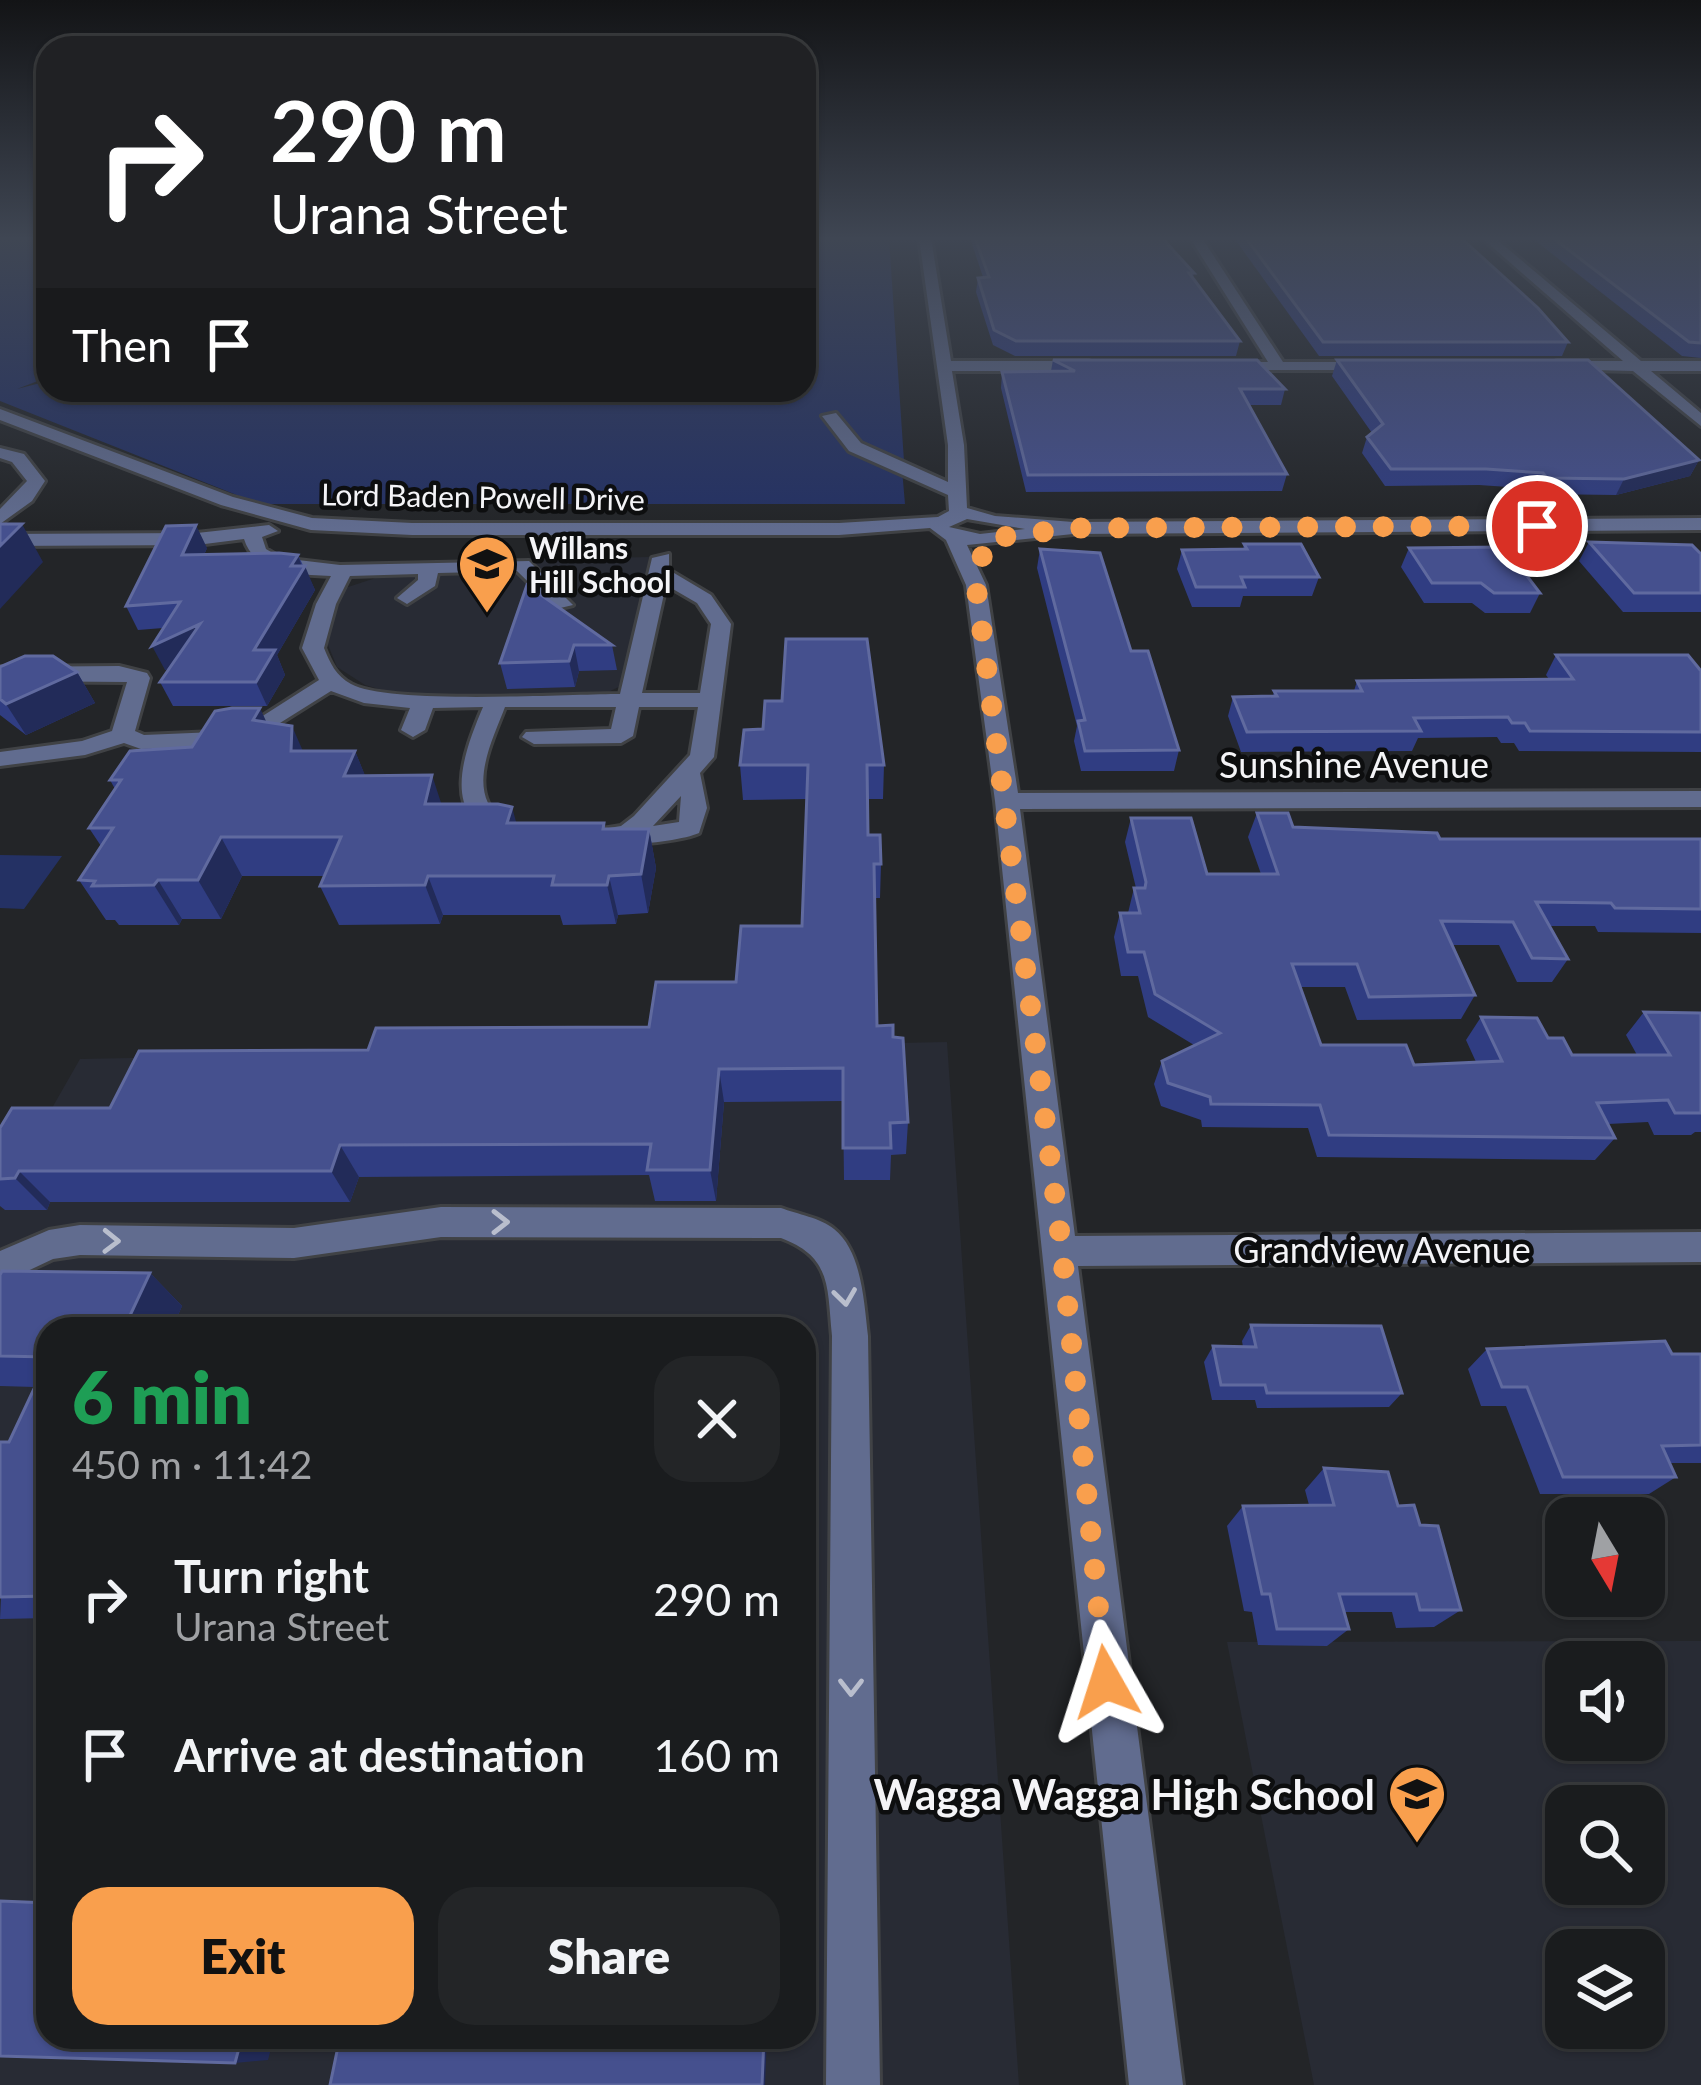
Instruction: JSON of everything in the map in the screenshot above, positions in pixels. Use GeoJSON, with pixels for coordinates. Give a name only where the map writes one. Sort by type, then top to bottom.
{"type":"FeatureCollection","features":[{"type":"Feature","properties":{"kind":"street"},"geometry":{"type":"LineString","coordinates":[[939,335],[956,445],[957,483],[950,528],[976,585],[1007,801],[1156,2085]]}},
{"type":"Feature","properties":{"kind":"street"},"geometry":{"type":"LineString","coordinates":[[1258,335],[1278,367]]}},
{"type":"Feature","properties":{"kind":"street"},"geometry":{"type":"LineString","coordinates":[[1601,335],[1701,421]]}},
{"type":"Feature","properties":{"kind":"street"},"geometry":{"type":"LineString","coordinates":[[1530,366],[1701,365]]}},
{"type":"Feature","properties":{"kind":"street"},"geometry":{"type":"LineString","coordinates":[[944,366],[1115,367]]}},
{"type":"Feature","properties":{"kind":"street"},"geometry":{"type":"LineString","coordinates":[[1208,367],[1392,367]]}},
{"type":"Feature","properties":{"kind":"street","name":"Lord Baden Powell Drive"},"geometry":{"type":"LineString","coordinates":[[0,414],[246,507],[310,524],[412,530],[1701,526]]}},
{"type":"Feature","properties":{"kind":"street"},"geometry":{"type":"LineString","coordinates":[[830,416],[923,463],[957,483],[856,447],[830,416]]}},
{"type":"Feature","properties":{"kind":"street"},"geometry":{"type":"LineString","coordinates":[[956,445],[988,528],[976,585]]}},
{"type":"Feature","properties":{"kind":"street"},"geometry":{"type":"LineString","coordinates":[[0,453],[18,458],[36,481],[26,497],[0,518]]}},
{"type":"Feature","properties":{"kind":"street"},"geometry":{"type":"LineString","coordinates":[[0,540],[197,539],[310,524]]}},
{"type":"Feature","properties":{"kind":"street"},"geometry":{"type":"LineString","coordinates":[[534,737],[621,736],[669,529]]}},
{"type":"Feature","properties":{"kind":"street"},"geometry":{"type":"LineString","coordinates":[[252,534],[257,551],[270,561],[344,570],[523,565],[563,605]]}},
{"type":"Feature","properties":{"kind":"street"},"geometry":{"type":"LineString","coordinates":[[407,598],[428,582],[428,568]]}},
{"type":"Feature","properties":{"kind":"street"},"geometry":{"type":"LineString","coordinates":[[344,570],[326,604],[313,648],[329,683],[354,697],[710,700]]}},
{"type":"Feature","properties":{"kind":"street"},"geometry":{"type":"LineString","coordinates":[[628,833],[702,757],[722,624],[704,599],[659,572]]}},
{"type":"Feature","properties":{"kind":"street"},"geometry":{"type":"LineString","coordinates":[[0,674],[119,673],[139,678],[123,728],[125,735]]}},
{"type":"Feature","properties":{"kind":"street"},"geometry":{"type":"LineString","coordinates":[[0,759],[85,748],[125,735],[141,742],[245,738],[293,702],[329,683]]}},
{"type":"Feature","properties":{"kind":"street"},"geometry":{"type":"LineString","coordinates":[[497,700],[471,774],[470,790],[478,812],[492,824],[532,836]]}},
{"type":"Feature","properties":{"kind":"street"},"geometry":{"type":"LineString","coordinates":[[413,730],[424,701]]}},
{"type":"Feature","properties":{"kind":"street"},"geometry":{"type":"LineString","coordinates":[[566,838],[628,833],[653,837],[690,827],[695,808],[689,773]]}},
{"type":"Feature","properties":{"kind":"street","name":"Sunshine Avenue"},"geometry":{"type":"LineString","coordinates":[[1007,801],[1701,799]]}},
{"type":"Feature","properties":{"kind":"street"},"geometry":{"type":"LineString","coordinates":[[0,1268],[49,1245],[80,1240],[294,1243],[440,1222],[781,1223],[820,1237],[840,1270],[850,1336],[853,2085]]}},
{"type":"Feature","properties":{"kind":"street","name":"Grandview Avenue"},"geometry":{"type":"LineString","coordinates":[[1062,1250],[1701,1247]]}},
{"type":"Feature","properties":{"kind":"shaded area"},"geometry":{"type":"Polygon","coordinates":[[[0,335],[36,335],[36,382],[17,389],[36,384],[36,402],[816,402],[816,335],[896,335],[904,461],[877,449],[867,451],[902,469],[905,504],[259,504],[0,401],[0,335]]]}},
{"type":"Feature","properties":{"kind":"shaded area","name":"Willans Hill School"},"geometry":{"type":"Polygon","coordinates":[[[649,557],[627,683],[604,694],[400,695],[365,685],[337,667],[326,640],[342,589],[424,562],[649,557]]]}},
{"type":"Feature","properties":{"kind":"shaded area"},"geometry":{"type":"Polygon","coordinates":[[[0,855],[62,856],[24,909],[0,908],[0,855]]]}},
{"type":"Feature","properties":{"kind":"shaded area"},"geometry":{"type":"Polygon","coordinates":[[[947,1042],[1019,2085],[0,2085],[0,1199],[80,1059],[947,1042]]]}},
{"type":"Feature","properties":{"kind":"shaded area","name":"Wagga Wagga High School"},"geometry":{"type":"Polygon","coordinates":[[[1545,1641],[1545,1761],[1665,1761],[1665,1641],[1701,1641],[1701,2085],[1314,2085],[1227,1642],[1545,1641]]]}},
{"type":"Feature","properties":{"kind":"building"},"geometry":{"type":"Polygon","coordinates":[[[1005,335],[1236,335],[1240,341],[1016,341],[1005,335]]]}},
{"type":"Feature","properties":{"kind":"building"},"geometry":{"type":"Polygon","coordinates":[[[1318,335],[1562,335],[1568,342],[1323,342],[1318,335]]]}},
{"type":"Feature","properties":{"kind":"building"},"geometry":{"type":"Polygon","coordinates":[[[1680,335],[1701,335],[1701,343],[1680,335]]]}},
{"type":"Feature","properties":{"kind":"building"},"geometry":{"type":"Polygon","coordinates":[[[1053,360],[1257,360],[1285,389],[1240,389],[1287,474],[1028,475],[1002,372],[1075,371],[1053,360]]]}},
{"type":"Feature","properties":{"kind":"building"},"geometry":{"type":"Polygon","coordinates":[[[1337,360],[1588,360],[1699,460],[1624,479],[1547,478],[1543,473],[1486,469],[1391,469],[1367,437],[1383,424],[1337,360]]]}},
{"type":"Feature","properties":{"kind":"building"},"geometry":{"type":"Polygon","coordinates":[[[0,524],[22,524],[0,546],[0,524]]]}},
{"type":"Feature","properties":{"kind":"building"},"geometry":{"type":"Polygon","coordinates":[[[196,525],[182,555],[279,553],[298,555],[291,566],[305,566],[254,650],[275,650],[256,682],[160,682],[200,624],[152,646],[180,602],[126,606],[166,526],[196,525]]]}},
{"type":"Feature","properties":{"kind":"building"},"geometry":{"type":"Polygon","coordinates":[[[1589,542],[1692,545],[1701,554],[1701,593],[1634,593],[1589,542]]]}},
{"type":"Feature","properties":{"kind":"building"},"geometry":{"type":"Polygon","coordinates":[[[1244,544],[1301,544],[1319,577],[1241,577],[1245,587],[1196,587],[1182,550],[1247,549],[1244,544]]]}},
{"type":"Feature","properties":{"kind":"building"},"geometry":{"type":"Polygon","coordinates":[[[1505,547],[1540,593],[1494,593],[1481,583],[1432,583],[1409,548],[1505,547]]]}},
{"type":"Feature","properties":{"kind":"building"},"geometry":{"type":"Polygon","coordinates":[[[1040,549],[1100,553],[1131,651],[1148,651],[1179,750],[1085,751],[1078,721],[1085,720],[1040,549]]]}},
{"type":"Feature","properties":{"kind":"building"},"geometry":{"type":"Polygon","coordinates":[[[527,585],[612,645],[574,645],[569,661],[500,663],[527,585]]]}},
{"type":"Feature","properties":{"kind":"building"},"geometry":{"type":"Polygon","coordinates":[[[786,639],[867,639],[884,765],[867,765],[868,835],[880,835],[881,864],[874,864],[877,1026],[893,1025],[893,1037],[903,1038],[908,1122],[890,1123],[891,1148],[843,1148],[843,1068],[719,1069],[710,1170],[647,1170],[651,1144],[340,1145],[331,1171],[19,1171],[15,1178],[0,1179],[0,1128],[12,1108],[110,1108],[139,1051],[368,1050],[376,1028],[649,1027],[656,982],[736,982],[741,926],[802,926],[808,765],[740,765],[744,730],[763,729],[765,701],[782,701],[786,639]]]}},
{"type":"Feature","properties":{"kind":"building"},"geometry":{"type":"Polygon","coordinates":[[[1556,655],[1688,655],[1701,671],[1701,732],[1530,731],[1525,723],[1512,723],[1508,717],[1414,718],[1421,731],[1247,732],[1233,697],[1277,696],[1274,691],[1362,691],[1357,681],[1573,679],[1556,655]]]}},
{"type":"Feature","properties":{"kind":"building"},"geometry":{"type":"Polygon","coordinates":[[[25,656],[53,656],[77,672],[6,704],[0,699],[0,667],[25,656]]]}},
{"type":"Feature","properties":{"kind":"building"},"geometry":{"type":"Polygon","coordinates":[[[260,708],[253,720],[292,726],[291,751],[355,751],[344,776],[432,775],[425,804],[512,807],[507,823],[604,823],[603,829],[649,829],[641,874],[609,876],[607,885],[552,885],[554,876],[428,876],[425,885],[320,886],[341,837],[221,837],[198,880],[92,886],[95,881],[79,880],[113,828],[89,828],[121,780],[110,780],[130,751],[192,747],[215,711],[260,708]]]}},
{"type":"Feature","properties":{"kind":"building"},"geometry":{"type":"Polygon","coordinates":[[[1257,813],[1288,813],[1293,827],[1437,833],[1440,839],[1701,839],[1701,909],[1536,902],[1568,959],[1532,958],[1513,922],[1441,921],[1475,995],[1369,997],[1357,964],[1292,964],[1321,1045],[1406,1045],[1414,1065],[1502,1061],[1481,1017],[1537,1018],[1548,1038],[1563,1038],[1572,1055],[1670,1055],[1644,1012],[1701,1013],[1701,1113],[1675,1113],[1668,1100],[1597,1103],[1615,1138],[1329,1135],[1320,1105],[1211,1104],[1210,1097],[1168,1083],[1162,1061],[1220,1033],[1155,994],[1144,952],[1128,952],[1120,913],[1140,913],[1134,888],[1145,888],[1146,882],[1131,818],[1191,818],[1207,874],[1278,874],[1257,813]]]}},
{"type":"Feature","properties":{"kind":"building"},"geometry":{"type":"Polygon","coordinates":[[[2,1271],[150,1273],[129,1317],[36,1317],[36,1357],[0,1356],[2,1271]]]}},
{"type":"Feature","properties":{"kind":"building"},"geometry":{"type":"Polygon","coordinates":[[[1251,1325],[1381,1326],[1402,1393],[1267,1393],[1265,1385],[1221,1385],[1213,1346],[1256,1347],[1251,1325]]]}},
{"type":"Feature","properties":{"kind":"building"},"geometry":{"type":"Polygon","coordinates":[[[1665,1341],[1672,1354],[1701,1354],[1701,1445],[1662,1446],[1676,1477],[1563,1477],[1527,1387],[1502,1387],[1487,1349],[1665,1341]]]}},
{"type":"Feature","properties":{"kind":"building"},"geometry":{"type":"Polygon","coordinates":[[[36,1385],[36,1596],[0,1597],[0,1442],[9,1442],[36,1385]]]}},
{"type":"Feature","properties":{"kind":"building"},"geometry":{"type":"Polygon","coordinates":[[[1324,1468],[1388,1472],[1398,1506],[1414,1505],[1420,1525],[1438,1526],[1461,1610],[1420,1610],[1416,1594],[1339,1594],[1349,1629],[1277,1629],[1270,1594],[1262,1594],[1243,1506],[1334,1505],[1324,1468]]]}},
{"type":"Feature","properties":{"kind":"building"},"geometry":{"type":"Polygon","coordinates":[[[0,1901],[36,1902],[36,2049],[239,2049],[235,2063],[0,2056],[0,1901]]]}},
{"type":"Feature","properties":{"kind":"building"},"geometry":{"type":"Polygon","coordinates":[[[338,2049],[764,2049],[762,2085],[330,2085],[338,2049]]]}},
{"type":"Feature","properties":{"kind":"place","name":"Willans Hill School"},"geometry":{"type":"Point","coordinates":[487,615]}},
{"type":"Feature","properties":{"kind":"place","name":"Wagga Wagga High School"},"geometry":{"type":"Point","coordinates":[1417,1845]}},
{"type":"Feature","properties":{"kind":"route"},"geometry":{"type":"LineString","coordinates":[[1106,1682],[1062,1250],[976,585],[986,539],[1073,528],[1537,526]]}}]}
